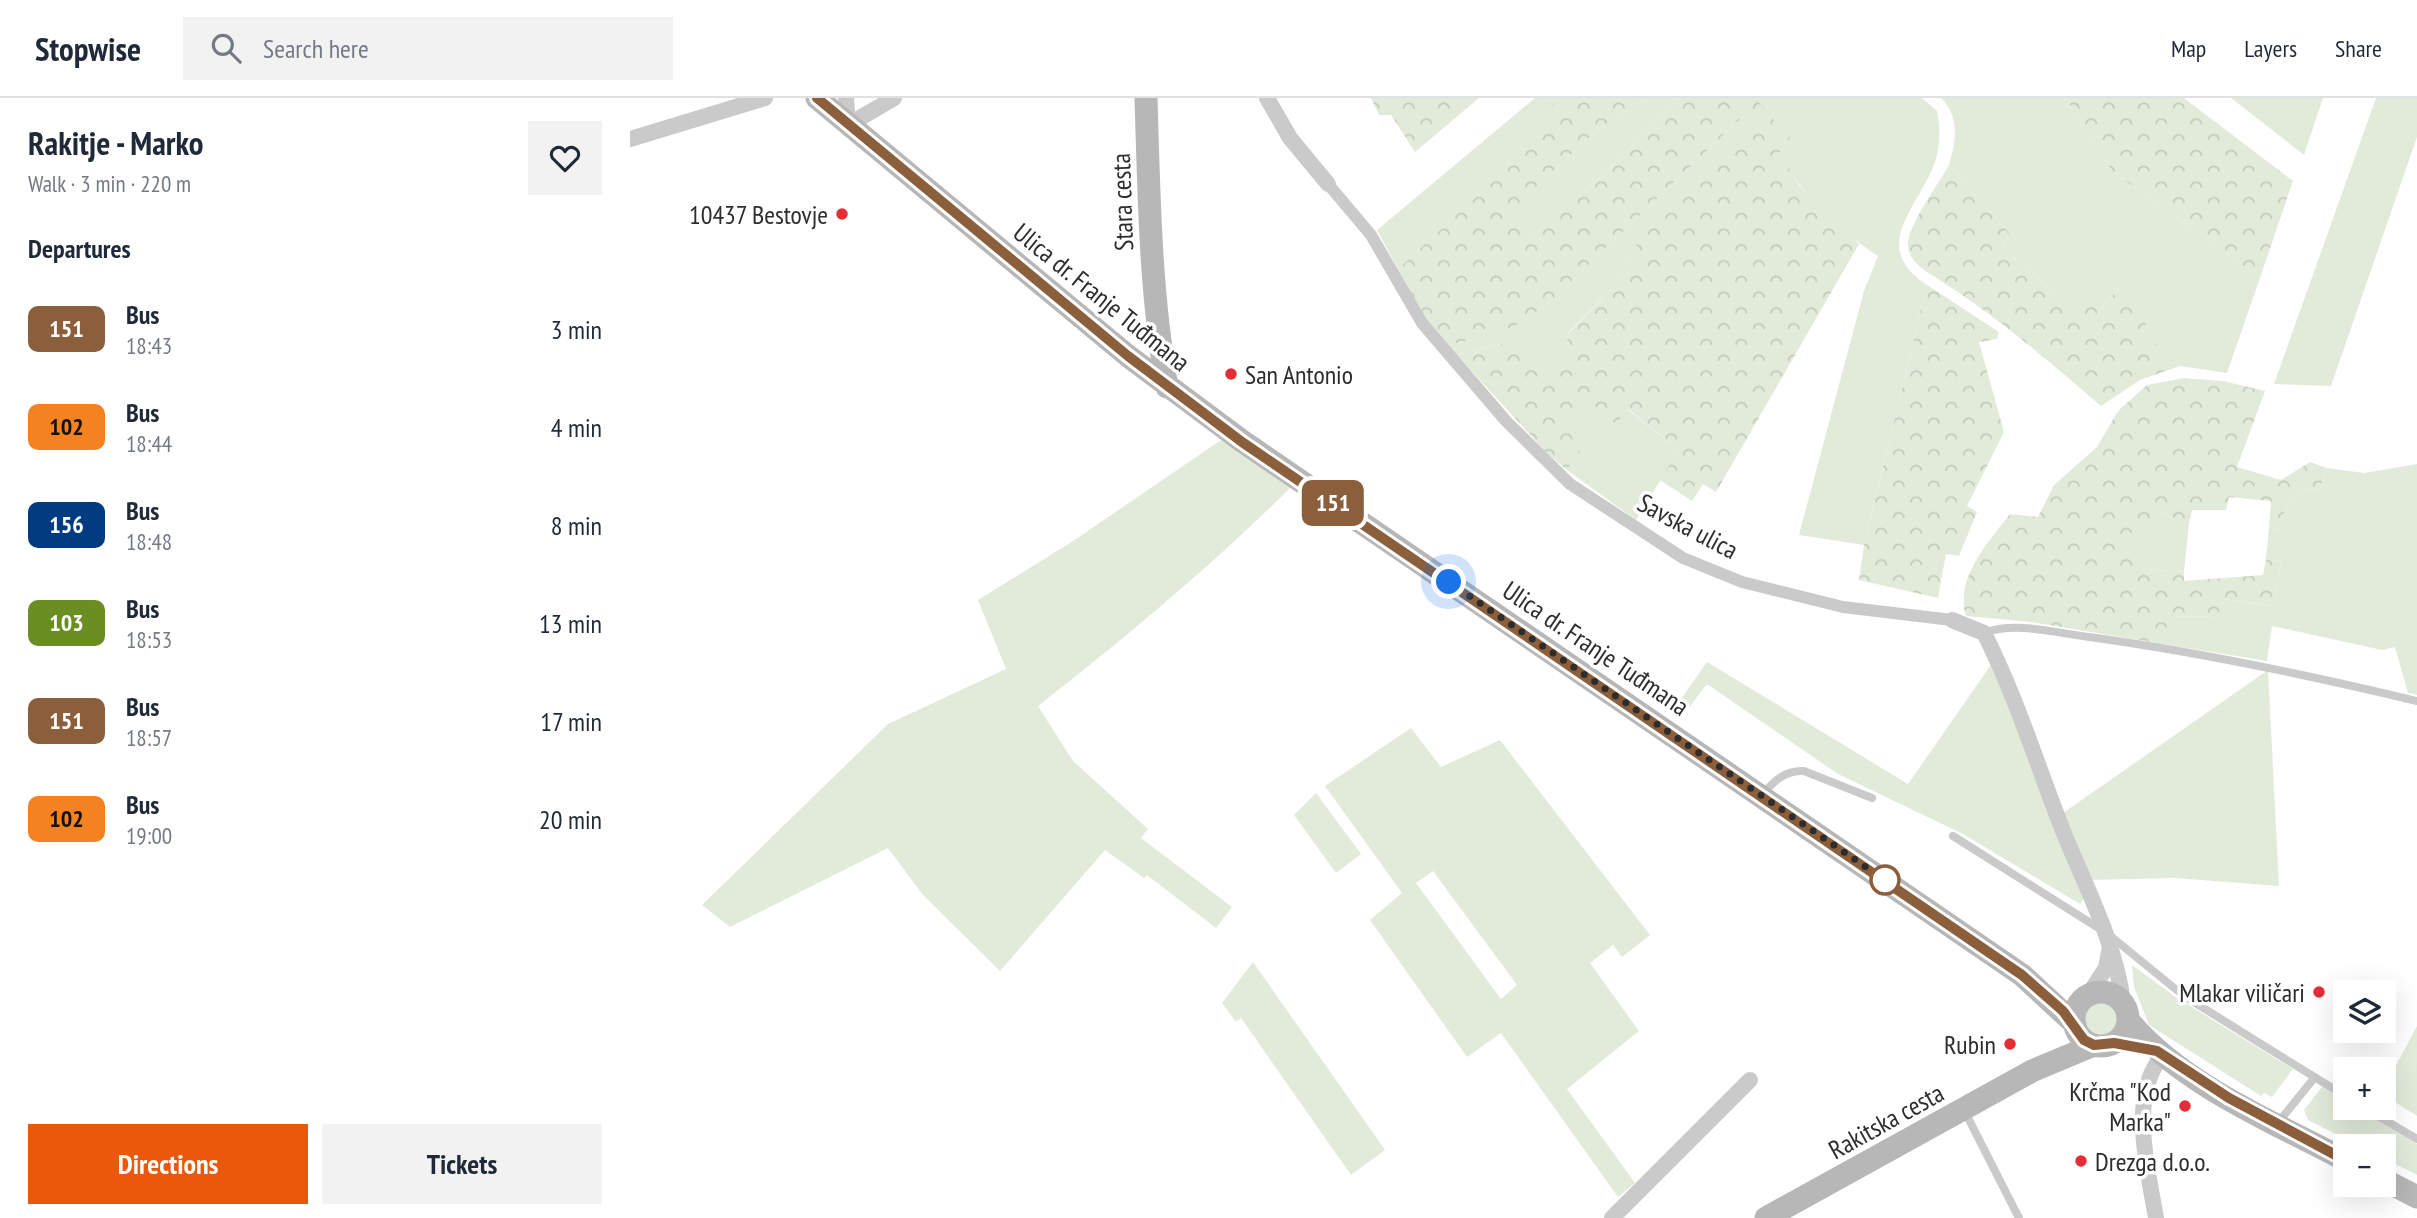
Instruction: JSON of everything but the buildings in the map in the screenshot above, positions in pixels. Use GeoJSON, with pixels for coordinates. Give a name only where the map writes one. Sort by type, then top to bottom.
{"type":"FeatureCollection","features":[{"type":"Feature","properties":{"kind":"main road","name":"Ulica dr. Franje Tuđmana"},"geometry":{"type":"LineString","coordinates":[[817,98],[1167,387],[1242,442],[2022,975],[2074,1024]]}},
{"type":"Feature","properties":{"kind":"main road","name":"Stara cesta"},"geometry":{"type":"LineString","coordinates":[[1146,98],[1154,281],[1167,387]]}},
{"type":"Feature","properties":{"kind":"main road","name":"Ulica dr. Franje Tuđmana"},"geometry":{"type":"LineString","coordinates":[[2022,975],[2073,993],[2089,994]]}},
{"type":"Feature","properties":{"kind":"main road"},"geometry":{"type":"LineString","coordinates":[[2159,1054],[2107,992],[2089,994],[2078,1005],[2074,1024],[2084,1040],[2159,1054],[2277,1124],[2333,1154]]}},
{"type":"Feature","properties":{"kind":"main road"},"geometry":{"type":"LineString","coordinates":[[2104,1044],[2122,1037],[2126,1012]]}},
{"type":"Feature","properties":{"kind":"main road","name":"Rakitska cesta"},"geometry":{"type":"LineString","coordinates":[[2032,1071],[2074,1024]]}},
{"type":"Feature","properties":{"kind":"main road","name":"Rakitska cesta"},"geometry":{"type":"LineString","coordinates":[[1766,1218],[2032,1071],[2104,1044]]}},
{"type":"Feature","properties":{"kind":"main road"},"geometry":{"type":"LineString","coordinates":[[2396,1187],[2417,1198]]}},
{"type":"Feature","properties":{"kind":"street"},"geometry":{"type":"LineString","coordinates":[[630,139],[765,98]]}},
{"type":"Feature","properties":{"kind":"street"},"geometry":{"type":"LineString","coordinates":[[846,98],[848,125],[894,98]]}},
{"type":"Feature","properties":{"kind":"street","name":"Savska ulica"},"geometry":{"type":"LineString","coordinates":[[1267,98],[1290,138],[1371,235],[1422,323],[1493,406],[1570,484],[1684,558],[1742,582],[1843,607],[1952,620],[1984,633]]}},
{"type":"Feature","properties":{"kind":"street"},"geometry":{"type":"LineString","coordinates":[[1984,633],[2011,689],[2063,829],[2109,940],[2119,969],[2126,1012]]}},
{"type":"Feature","properties":{"kind":"street"},"geometry":{"type":"LineString","coordinates":[[2089,994],[2106,968],[2109,940]]}},
{"type":"Feature","properties":{"kind":"street"},"geometry":{"type":"LineString","coordinates":[[2157,1218],[2145,1130],[2145,1088],[2150,1070],[2159,1054]]}},
{"type":"Feature","properties":{"kind":"street"},"geometry":{"type":"LineString","coordinates":[[1612,1218],[1751,1080]]}},
{"type":"Feature","properties":{"kind":"lane"},"geometry":{"type":"LineString","coordinates":[[1984,633],[2008,628],[2137,644],[2268,666],[2417,701]]}},
{"type":"Feature","properties":{"kind":"lane"},"geometry":{"type":"LineString","coordinates":[[1762,795],[1773,783],[1794,770],[1804,771],[1872,798]]}},
{"type":"Feature","properties":{"kind":"lane"},"geometry":{"type":"LineString","coordinates":[[1953,836],[2109,940],[2184,996],[2333,1088]]}},
{"type":"Feature","properties":{"kind":"lane"},"geometry":{"type":"LineString","coordinates":[[2277,1124],[2315,1077]]}},
{"type":"Feature","properties":{"kind":"lane"},"geometry":{"type":"LineString","coordinates":[[1965,1110],[2019,1218]]}},
{"type":"Feature","properties":{"kind":"lane"},"geometry":{"type":"LineString","coordinates":[[2385,1120],[2417,1139]]}},
{"type":"Feature","properties":{"kind":"green space"},"geometry":{"type":"Polygon","coordinates":[[[1371,98],[1479,98],[1415,152],[1391,115],[1379,115],[1371,98]]]}},
{"type":"Feature","properties":{"kind":"green space"},"geometry":{"type":"Polygon","coordinates":[[[1535,98],[1547,98],[1564,117],[1398,269],[1377,230],[1535,98]]]}},
{"type":"Feature","properties":{"kind":"green space"},"geometry":{"type":"Polygon","coordinates":[[[1547,98],[1646,98],[1596,131],[1509,212],[1531,237],[1608,170],[1680,98],[1755,98],[1790,138],[1779,153],[1799,185],[1859,244],[1716,492],[1703,484],[1692,501],[1660,480],[1679,450],[1628,409],[1616,424],[1591,403],[1568,428],[1584,445],[1567,470],[1546,452],[1457,355],[1505,343],[1544,374],[1566,351],[1568,334],[1613,287],[1638,241],[1753,127],[1744,115],[1554,298],[1528,318],[1505,330],[1447,345],[1426,319],[1398,269],[1563,117],[1547,98]]]}},
{"type":"Feature","properties":{"kind":"green space"},"geometry":{"type":"Polygon","coordinates":[[[1646,98],[1680,98],[1608,170],[1531,237],[1508,212],[1596,131],[1646,98]]]}},
{"type":"Feature","properties":{"kind":"green space"},"geometry":{"type":"Polygon","coordinates":[[[1755,98],[1922,98],[1937,111],[1939,141],[1935,163],[1907,216],[1899,244],[1902,258],[1911,271],[1927,285],[1864,545],[1799,535],[1864,291],[1878,256],[1836,223],[1798,183],[1775,147],[1755,98]]]}},
{"type":"Feature","properties":{"kind":"green space"},"geometry":{"type":"Polygon","coordinates":[[[1941,98],[2068,98],[2072,110],[2112,171],[2260,278],[2227,373],[2180,366],[2142,331],[2118,289],[2099,311],[2076,311],[2002,247],[2009,233],[1949,165],[1955,138],[1954,121],[1941,98]]]}},
{"type":"Feature","properties":{"kind":"green space"},"geometry":{"type":"Polygon","coordinates":[[[2068,98],[2184,98],[2293,181],[2260,278],[2112,171],[2072,110],[2068,98]]]}},
{"type":"Feature","properties":{"kind":"green space"},"geometry":{"type":"Polygon","coordinates":[[[2231,98],[2323,98],[2304,155],[2231,98]]]}},
{"type":"Feature","properties":{"kind":"green space"},"geometry":{"type":"Polygon","coordinates":[[[2376,98],[2417,98],[2417,137],[2331,386],[2274,384],[2376,98]]]}},
{"type":"Feature","properties":{"kind":"green space"},"geometry":{"type":"Polygon","coordinates":[[[1744,115],[1754,127],[1638,241],[1613,287],[1568,333],[1567,351],[1543,375],[1505,343],[1457,355],[1447,345],[1505,330],[1554,298],[1744,115]]]}},
{"type":"Feature","properties":{"kind":"green space"},"geometry":{"type":"Polygon","coordinates":[[[1949,165],[2009,233],[2002,247],[2076,311],[2087,299],[2099,311],[2118,289],[2150,317],[2142,331],[2180,366],[2140,380],[2101,406],[2005,326],[1922,268],[1909,252],[1909,238],[1917,217],[1949,165]]]}},
{"type":"Feature","properties":{"kind":"green space"},"geometry":{"type":"Polygon","coordinates":[[[1927,285],[1999,332],[1997,339],[1979,342],[2004,432],[1967,506],[1977,512],[1959,556],[1946,554],[1938,598],[1859,580],[1864,545],[1927,285]]]}},
{"type":"Feature","properties":{"kind":"green space"},"geometry":{"type":"Polygon","coordinates":[[[2184,378],[2223,381],[2265,391],[2237,467],[2281,480],[2310,462],[2327,468],[2319,491],[2307,489],[2289,499],[2278,530],[2269,527],[2271,501],[2229,497],[2226,510],[2192,510],[2189,524],[2161,513],[2118,542],[2148,569],[2184,572],[2184,581],[2263,575],[2266,559],[2281,562],[2274,606],[2222,599],[2218,617],[2169,616],[2163,644],[2031,622],[1966,616],[1965,588],[1969,575],[1984,548],[2010,514],[2038,517],[2054,485],[2097,447],[2118,411],[2147,385],[2184,378]]]}},
{"type":"Feature","properties":{"kind":"green space"},"geometry":{"type":"Polygon","coordinates":[[[1590,403],[1627,409],[1679,450],[1636,520],[1567,470],[1583,445],[1567,429],[1590,403]]]}},
{"type":"Feature","properties":{"kind":"green space"},"geometry":{"type":"Polygon","coordinates":[[[1224,438],[1292,486],[1168,600],[1038,706],[1073,761],[1148,829],[1141,838],[1232,907],[1216,928],[1147,875],[1144,878],[1105,850],[1000,971],[923,895],[888,848],[730,927],[702,905],[888,724],[1006,669],[978,600],[1073,541],[1224,438]]]}},
{"type":"Feature","properties":{"kind":"green space"},"geometry":{"type":"Polygon","coordinates":[[[2417,464],[2417,695],[2408,693],[2395,647],[2382,650],[2272,626],[2267,661],[2163,644],[2168,616],[2218,617],[2221,599],[2274,606],[2281,562],[2266,559],[2269,527],[2278,530],[2289,499],[2307,489],[2319,491],[2327,468],[2364,473],[2417,464]]]}},
{"type":"Feature","properties":{"kind":"green space"},"geometry":{"type":"Polygon","coordinates":[[[2161,513],[2189,524],[2184,572],[2148,569],[2117,542],[2161,513]]]}},
{"type":"Feature","properties":{"kind":"green space"},"geometry":{"type":"Polygon","coordinates":[[[1707,662],[1908,784],[1993,662],[2084,898],[2080,904],[1963,834],[1838,774],[1707,684],[1681,718],[1672,712],[1707,662]]]}},
{"type":"Feature","properties":{"kind":"green space"},"geometry":{"type":"Polygon","coordinates":[[[2268,670],[2279,886],[2175,878],[2088,880],[2063,813],[2268,670]]]}},
{"type":"Feature","properties":{"kind":"green space"},"geometry":{"type":"Polygon","coordinates":[[[1411,728],[1441,767],[1500,740],[1650,935],[1622,957],[1613,945],[1590,963],[1639,1031],[1567,1089],[1635,1183],[1618,1197],[1501,1033],[1467,1057],[1370,920],[1402,893],[1325,786],[1411,728]],[[1433,871],[1416,883],[1501,999],[1517,985],[1433,871]]]}},
{"type":"Feature","properties":{"kind":"green space"},"geometry":{"type":"Polygon","coordinates":[[[1316,793],[1361,854],[1336,873],[1294,815],[1316,793]]]}},
{"type":"Feature","properties":{"kind":"green space"},"geometry":{"type":"Polygon","coordinates":[[[1253,962],[1385,1150],[1351,1175],[1241,1018],[1236,1022],[1222,1003],[1253,962]]]}},
{"type":"Feature","properties":{"kind":"green space"},"geometry":{"type":"Polygon","coordinates":[[[2132,965],[2177,998],[2293,1069],[2272,1097],[2264,1093],[2261,1096],[2149,1025],[2134,987],[2132,965]]]}},
{"type":"Feature","properties":{"kind":"green space"},"geometry":{"type":"Polygon","coordinates":[[[2101,1001],[2114,1006],[2119,1019],[2114,1032],[2101,1037],[2088,1032],[2083,1019],[2088,1006],[2101,1001]]]}},
{"type":"Feature","properties":{"kind":"green space"},"geometry":{"type":"Polygon","coordinates":[[[2417,1026],[2417,1116],[2396,1103],[2396,1065],[2417,1026]]]}},
{"type":"Feature","properties":{"kind":"green space"},"geometry":{"type":"Polygon","coordinates":[[[2322,1087],[2333,1094],[2333,1120],[2376,1120],[2417,1144],[2417,1175],[2396,1164],[2396,1134],[2335,1134],[2308,1120],[2304,1110],[2322,1087]]]}},
{"type":"Feature","properties":{"kind":"bus line","name":"151"},"geometry":{"type":"LineString","coordinates":[[817,98],[1167,387],[1242,442],[1660,725],[2022,975],[2063,1011],[2084,1040],[2094,1045],[2114,1043],[2157,1051],[2173,1064],[2229,1098],[2333,1154]]}},
{"type":"Feature","properties":{"kind":"place","name":"10437 Bestovje"},"geometry":{"type":"Point","coordinates":[842,214]}},
{"type":"Feature","properties":{"kind":"place","name":"San Antonio"},"geometry":{"type":"Point","coordinates":[1231,374]}},
{"type":"Feature","properties":{"kind":"place","name":"Mlakar viličari"},"geometry":{"type":"Point","coordinates":[2319,992]}},
{"type":"Feature","properties":{"kind":"place","name":"Rubin"},"geometry":{"type":"Point","coordinates":[2010,1044]}},
{"type":"Feature","properties":{"kind":"place","name":"Krčma \"Kod Marka\""},"geometry":{"type":"Point","coordinates":[2185,1106]}},
{"type":"Feature","properties":{"kind":"place","name":"Drezga d.o.o."},"geometry":{"type":"Point","coordinates":[2081,1161]}},
{"type":"Feature","properties":{"kind":"route"},"geometry":{"type":"LineString","coordinates":[[1449,582],[1885,880]]}}]}
